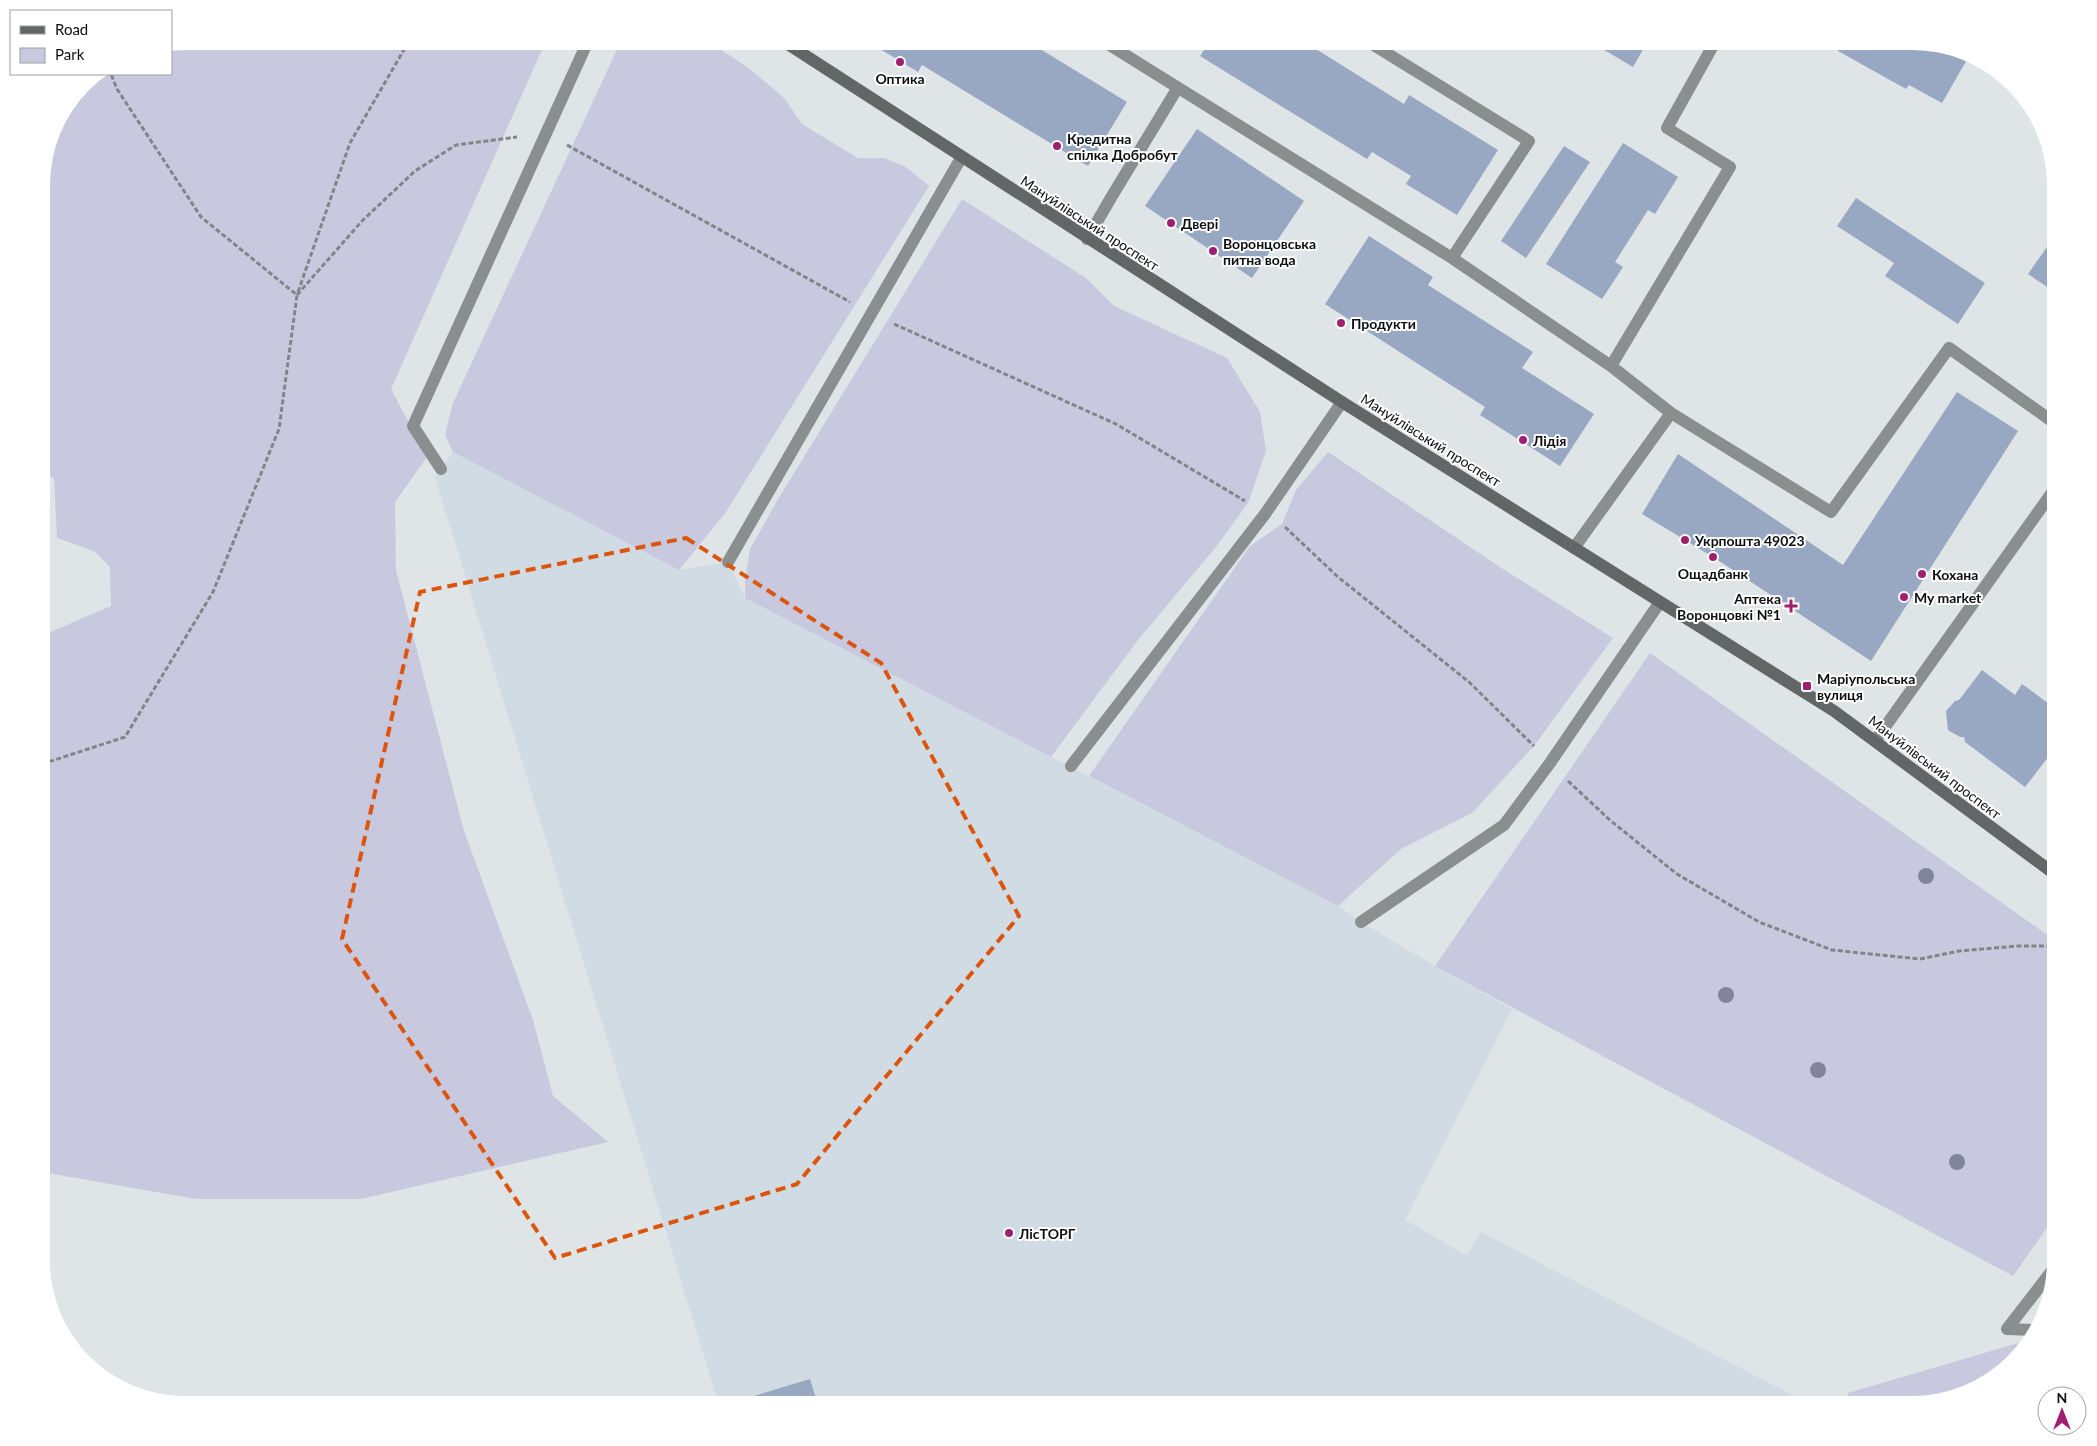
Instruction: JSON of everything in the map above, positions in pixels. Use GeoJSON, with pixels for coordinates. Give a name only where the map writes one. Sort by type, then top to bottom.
{"type":"FeatureCollection","features":[{"type":"Feature","properties":{"kind":"main road","name":"Мануйлівський проспект"},"geometry":{"type":"LineString","coordinates":[[797,50],[961,158],[1342,402],[1826,706],[2047,868]]}},
{"type":"Feature","properties":{"kind":"street"},"geometry":{"type":"LineString","coordinates":[[441,469],[413,426],[584,50]]}},
{"type":"Feature","properties":{"kind":"street"},"geometry":{"type":"LineString","coordinates":[[1117,50],[1452,258],[1611,366],[1671,413],[1831,512],[1948,348],[2047,418]]}},
{"type":"Feature","properties":{"kind":"street"},"geometry":{"type":"LineString","coordinates":[[1382,50],[1529,141],[1452,258]]}},
{"type":"Feature","properties":{"kind":"street"},"geometry":{"type":"LineString","coordinates":[[1611,366],[1730,168],[1666,128],[1710,50]]}},
{"type":"Feature","properties":{"kind":"street"},"geometry":{"type":"LineString","coordinates":[[1088,239],[1177,89]]}},
{"type":"Feature","properties":{"kind":"street"},"geometry":{"type":"LineString","coordinates":[[728,562],[961,158]]}},
{"type":"Feature","properties":{"kind":"street"},"geometry":{"type":"LineString","coordinates":[[1071,766],[1265,514],[1342,402]]}},
{"type":"Feature","properties":{"kind":"street"},"geometry":{"type":"LineString","coordinates":[[1574,548],[1671,413]]}},
{"type":"Feature","properties":{"kind":"street"},"geometry":{"type":"LineString","coordinates":[[1875,741],[2047,500]]}},
{"type":"Feature","properties":{"kind":"street"},"geometry":{"type":"LineString","coordinates":[[1361,922],[1504,825],[1550,763],[1660,602]]}},
{"type":"Feature","properties":{"kind":"street"},"geometry":{"type":"LineString","coordinates":[[2028,1330],[2007,1329],[2046,1278]]}},
{"type":"Feature","properties":{"kind":"path"},"geometry":{"type":"LineString","coordinates":[[50,761],[125,738],[213,592],[279,429],[297,295],[350,143],[404,50]]}},
{"type":"Feature","properties":{"kind":"path"},"geometry":{"type":"LineString","coordinates":[[111,75],[117,89],[201,217],[297,295]]}},
{"type":"Feature","properties":{"kind":"path"},"geometry":{"type":"LineString","coordinates":[[297,295],[362,221],[415,171],[456,145],[546,133],[871,314],[1116,424],[1282,524],[1338,577],[1469,682],[1611,821],[1677,874],[1759,922],[1832,950],[1920,959],[1959,951],[2018,946],[2047,946]]}},
{"type":"Feature","properties":{"kind":"highlighted area"},"geometry":{"type":"Polygon","coordinates":[[[686,538],[881,663],[1019,916],[797,1184],[555,1258],[342,939],[420,592],[686,538]]]}},
{"type":"Feature","properties":{"kind":"shaded area"},"geometry":{"type":"Polygon","coordinates":[[[453,452],[679,570],[728,562],[745,598],[1338,906],[1361,922],[1435,966],[1512,1009],[1405,1220],[1466,1255],[1481,1232],[1794,1396],[716,1396],[435,477],[453,452]]]}},
{"type":"Feature","properties":{"kind":"green space"},"geometry":{"type":"Polygon","coordinates":[[[176,50],[542,50],[391,389],[427,457],[395,502],[396,570],[464,831],[533,1020],[553,1096],[608,1142],[361,1199],[196,1199],[50,1173],[50,632],[111,606],[110,567],[94,551],[57,538],[54,479],[50,475],[50,176],[60,133],[68,117],[89,89],[107,75],[172,75],[172,51],[176,50]]]}},
{"type":"Feature","properties":{"kind":"green space"},"geometry":{"type":"Polygon","coordinates":[[[617,50],[722,50],[750,69],[784,98],[802,124],[858,158],[884,158],[906,167],[929,186],[726,512],[679,570],[453,452],[445,435],[453,403],[617,50]]]}},
{"type":"Feature","properties":{"kind":"green space"},"geometry":{"type":"Polygon","coordinates":[[[962,199],[1086,278],[1114,306],[1227,358],[1260,412],[1266,451],[1248,503],[1216,547],[1138,640],[1051,757],[745,598],[745,580],[750,549],[777,501],[962,199]]]}},
{"type":"Feature","properties":{"kind":"green space"},"geometry":{"type":"Polygon","coordinates":[[[1328,452],[1503,569],[1613,638],[1534,746],[1472,813],[1401,849],[1338,906],[1089,776],[1250,546],[1282,524],[1296,490],[1328,452]]]}},
{"type":"Feature","properties":{"kind":"green space"},"geometry":{"type":"Polygon","coordinates":[[[1650,653],[2047,935],[2047,1228],[2013,1276],[1435,966],[1650,653]]]}},
{"type":"Feature","properties":{"kind":"green space"},"geometry":{"type":"Polygon","coordinates":[[[2019,1343],[2001,1363],[1980,1378],[1964,1386],[1947,1391],[1930,1395],[1912,1396],[1848,1396],[1848,1393],[2019,1343]]]}},
{"type":"Feature","properties":{"kind":"building"},"geometry":{"type":"Polygon","coordinates":[[[882,50],[1042,50],[1127,102],[1088,166],[922,65],[918,72],[882,50]]]}},
{"type":"Feature","properties":{"kind":"building"},"geometry":{"type":"Polygon","coordinates":[[[1204,50],[1317,50],[1404,104],[1409,95],[1498,150],[1457,215],[1406,184],[1411,176],[1372,152],[1367,159],[1200,56],[1204,50]]]}},
{"type":"Feature","properties":{"kind":"building"},"geometry":{"type":"Polygon","coordinates":[[[1604,50],[1643,50],[1633,67],[1604,50]]]}},
{"type":"Feature","properties":{"kind":"building"},"geometry":{"type":"Polygon","coordinates":[[[1921,50],[1956,57],[1966,61],[1942,103],[1909,85],[1906,89],[1838,51],[1921,50]]]}},
{"type":"Feature","properties":{"kind":"building"},"geometry":{"type":"Polygon","coordinates":[[[1197,129],[1304,201],[1252,278],[1145,206],[1197,129]]]}},
{"type":"Feature","properties":{"kind":"building"},"geometry":{"type":"Polygon","coordinates":[[[1623,143],[1678,177],[1655,214],[1648,210],[1615,262],[1623,267],[1602,299],[1546,264],[1623,143]]]}},
{"type":"Feature","properties":{"kind":"building"},"geometry":{"type":"Polygon","coordinates":[[[1564,146],[1590,162],[1526,258],[1501,241],[1564,146]]]}},
{"type":"Feature","properties":{"kind":"building"},"geometry":{"type":"Polygon","coordinates":[[[1856,198],[1985,283],[1958,324],[1885,276],[1894,263],[1837,226],[1856,198]]]}},
{"type":"Feature","properties":{"kind":"building"},"geometry":{"type":"Polygon","coordinates":[[[1369,236],[1433,277],[1428,285],[1533,352],[1522,368],[1594,414],[1560,466],[1480,415],[1485,407],[1325,304],[1369,236]]]}},
{"type":"Feature","properties":{"kind":"building"},"geometry":{"type":"Polygon","coordinates":[[[2047,247],[2047,287],[2028,274],[2047,247]]]}},
{"type":"Feature","properties":{"kind":"building"},"geometry":{"type":"Polygon","coordinates":[[[1957,392],[2018,431],[1871,661],[1713,557],[1642,514],[1678,454],[1843,565],[1957,392]]]}},
{"type":"Feature","properties":{"kind":"building"},"geometry":{"type":"Polygon","coordinates":[[[1982,670],[2015,695],[2022,684],[2047,702],[2047,759],[2025,787],[1965,742],[1964,737],[1960,737],[1948,730],[1946,711],[1955,701],[1959,700],[1982,670]]]}},
{"type":"Feature","properties":{"kind":"building"},"geometry":{"type":"Polygon","coordinates":[[[810,1379],[815,1396],[754,1396],[810,1379]]]}},
{"type":"Feature","properties":{"kind":"place","name":"Оптика"},"geometry":{"type":"Point","coordinates":[900,62]}},
{"type":"Feature","properties":{"kind":"place","name":"Кредитна спілка Добробут"},"geometry":{"type":"Point","coordinates":[1057,146]}},
{"type":"Feature","properties":{"kind":"place","name":"Двері"},"geometry":{"type":"Point","coordinates":[1171,223]}},
{"type":"Feature","properties":{"kind":"place","name":"Воронцовська питна вода"},"geometry":{"type":"Point","coordinates":[1213,251]}},
{"type":"Feature","properties":{"kind":"place","name":"Продукти"},"geometry":{"type":"Point","coordinates":[1341,323]}},
{"type":"Feature","properties":{"kind":"place","name":"Лідія"},"geometry":{"type":"Point","coordinates":[1523,440]}},
{"type":"Feature","properties":{"kind":"place","name":"Укрпошта 49023"},"geometry":{"type":"Point","coordinates":[1685,540]}},
{"type":"Feature","properties":{"kind":"place","name":"Ощадбанк"},"geometry":{"type":"Point","coordinates":[1713,557]}},
{"type":"Feature","properties":{"kind":"place","name":"Кохана"},"geometry":{"type":"Point","coordinates":[1922,574]}},
{"type":"Feature","properties":{"kind":"place","name":"My market"},"geometry":{"type":"Point","coordinates":[1904,597]}},
{"type":"Feature","properties":{"kind":"place","name":"Аптека Воронцовкі №1"},"geometry":{"type":"Point","coordinates":[1791,606]}},
{"type":"Feature","properties":{"kind":"place","name":"Маріупольська вулиця"},"geometry":{"type":"Point","coordinates":[1807,686]}},
{"type":"Feature","properties":{"kind":"place","name":"ЛісТОРГ"},"geometry":{"type":"Point","coordinates":[1009,1233]}}]}
